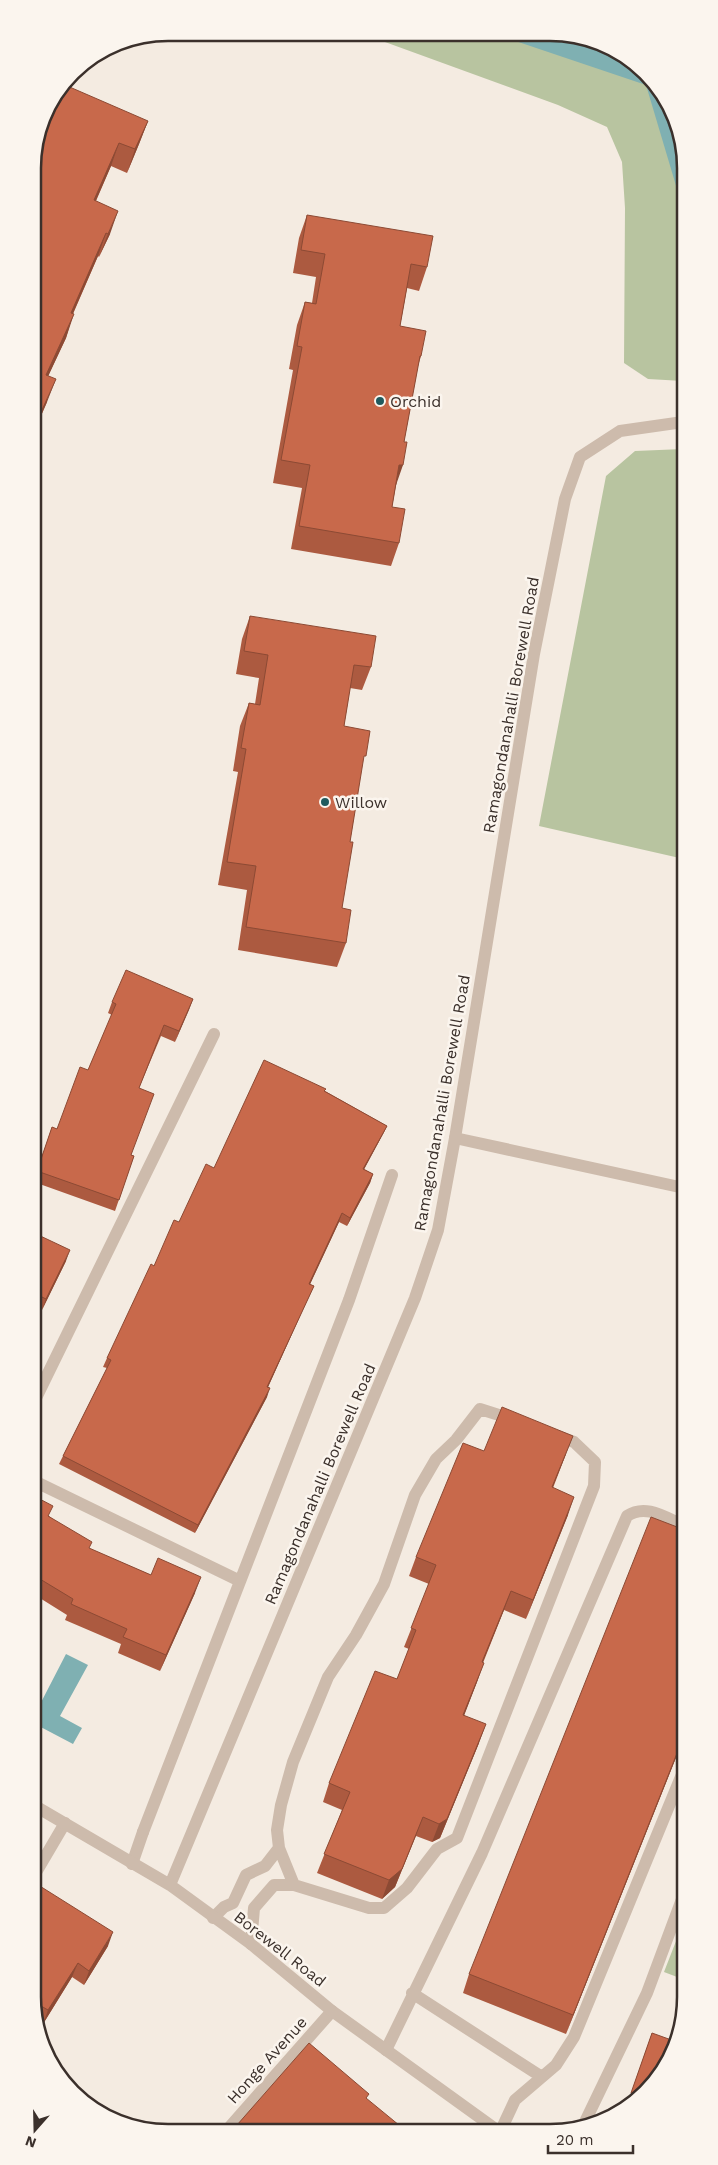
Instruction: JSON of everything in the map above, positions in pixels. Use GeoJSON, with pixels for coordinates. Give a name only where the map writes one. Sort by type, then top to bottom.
{"type":"FeatureCollection","features":[{"type":"Feature","properties":{"kind":"street","name":"Ramagondanahalli Borewell Road"},"geometry":{"type":"LineString","coordinates":[[170,1885],[415,1298],[438,1230],[455,1138],[534,654],[565,499],[580,457],[620,432],[677,423]]}},
{"type":"Feature","properties":{"kind":"street"},"geometry":{"type":"LineString","coordinates":[[41,1387],[214,1034]]}},
{"type":"Feature","properties":{"kind":"street"},"geometry":{"type":"LineString","coordinates":[[455,1138],[676,1186]]}},
{"type":"Feature","properties":{"kind":"street"},"geometry":{"type":"LineString","coordinates":[[132,1864],[350,1300],[392,1175]]}},
{"type":"Feature","properties":{"kind":"street"},"geometry":{"type":"LineString","coordinates":[[294,1885],[279,1848],[277,1830],[281,1805],[296,1753],[328,1677],[356,1635],[384,1584],[415,1495],[436,1459],[456,1440],[480,1409],[530,1426]]}},
{"type":"Feature","properties":{"kind":"street"},"geometry":{"type":"LineString","coordinates":[[251,1944],[254,1908],[274,1885],[294,1885],[369,1908],[384,1908],[407,1888],[438,1849],[457,1838],[594,1486],[595,1462],[574,1442],[547,1432]]}},
{"type":"Feature","properties":{"kind":"street"},"geometry":{"type":"LineString","coordinates":[[41,1485],[240,1581]]}},
{"type":"Feature","properties":{"kind":"street"},"geometry":{"type":"LineString","coordinates":[[386,2050],[482,1853],[627,1516],[635,1511],[645,1509],[676,1522]]}},
{"type":"Feature","properties":{"kind":"street"},"geometry":{"type":"LineString","coordinates":[[502,2124],[515,2100],[556,2065],[574,2037],[676,1789]]}},
{"type":"Feature","properties":{"kind":"street","name":"Borewell Road"},"geometry":{"type":"LineString","coordinates":[[41,1809],[170,1885],[251,1944],[332,2011],[491,2124]]}},
{"type":"Feature","properties":{"kind":"street"},"geometry":{"type":"LineString","coordinates":[[41,1864],[65,1823]]}},
{"type":"Feature","properties":{"kind":"street"},"geometry":{"type":"LineString","coordinates":[[213,1918],[224,1907],[233,1903],[246,1875],[265,1866],[279,1848]]}},
{"type":"Feature","properties":{"kind":"street"},"geometry":{"type":"LineString","coordinates":[[587,2118],[647,1993],[676,1915]]}},
{"type":"Feature","properties":{"kind":"street"},"geometry":{"type":"LineString","coordinates":[[412,1994],[542,2077]]}},
{"type":"Feature","properties":{"kind":"street","name":"Honge Avenue"},"geometry":{"type":"LineString","coordinates":[[232,2124],[332,2011]]}},
{"type":"Feature","properties":{"kind":"green space"},"geometry":{"type":"Polygon","coordinates":[[[382,41],[566,42],[606,54],[640,78],[664,112],[674,144],[677,168],[677,381],[648,379],[624,363],[625,208],[622,162],[607,127],[558,105],[382,41]]]}},
{"type":"Feature","properties":{"kind":"green space"},"geometry":{"type":"Polygon","coordinates":[[[677,449],[677,857],[539,826],[606,476],[635,451],[677,449]]]}},
{"type":"Feature","properties":{"kind":"green space"},"geometry":{"type":"Polygon","coordinates":[[[676,1941],[676,1977],[664,1972],[676,1941]]]}},
{"type":"Feature","properties":{"kind":"water"},"geometry":{"type":"Polygon","coordinates":[[[516,41],[566,42],[591,48],[613,58],[640,78],[645,85],[516,41]]]}},
{"type":"Feature","properties":{"kind":"water"},"geometry":{"type":"Polygon","coordinates":[[[646,86],[660,105],[670,127],[677,168],[677,189],[646,86]]]}},
{"type":"Feature","properties":{"kind":"water"},"geometry":{"type":"Polygon","coordinates":[[[66,1654],[88,1665],[60,1716],[82,1728],[73,1744],[41,1727],[41,1702],[66,1654]]]}},
{"type":"Feature","properties":{"kind":"building"},"geometry":{"type":"Polygon","coordinates":[[[71,88],[148,121],[135,149],[119,143],[94,200],[118,211],[108,234],[106,233],[71,313],[74,314],[46,375],[56,379],[42,410],[42,152],[54,112],[71,88]]]}},
{"type":"Feature","properties":{"kind":"building","name":"Orchid"},"geometry":{"type":"Polygon","coordinates":[[[307,215],[433,236],[427,267],[411,264],[400,326],[426,331],[404,442],[407,442],[403,465],[399,465],[392,507],[405,509],[399,543],[299,526],[310,465],[281,460],[302,347],[297,346],[305,302],[316,304],[325,254],[301,250],[307,215]]]}},
{"type":"Feature","properties":{"kind":"building","name":"Willow"},"geometry":{"type":"Polygon","coordinates":[[[250,616],[376,636],[371,667],[354,665],[344,726],[370,731],[350,842],[353,842],[342,908],[351,910],[346,943],[246,927],[256,866],[227,862],[246,749],[241,748],[249,703],[260,705],[268,655],[244,651],[250,616]]]}},
{"type":"Feature","properties":{"kind":"building"},"geometry":{"type":"Polygon","coordinates":[[[126,970],[193,999],[179,1031],[164,1025],[139,1088],[154,1094],[131,1155],[134,1156],[119,1200],[41,1173],[41,1158],[52,1127],[57,1129],[80,1067],[88,1070],[116,1004],[112,1002],[126,970]]]}},
{"type":"Feature","properties":{"kind":"building"},"geometry":{"type":"Polygon","coordinates":[[[264,1060],[326,1089],[324,1091],[387,1126],[363,1169],[373,1174],[350,1218],[342,1213],[309,1284],[314,1286],[267,1387],[270,1388],[198,1525],[63,1456],[111,1360],[107,1358],[151,1264],[154,1266],[174,1220],[179,1222],[206,1164],[214,1168],[264,1060]]]}},
{"type":"Feature","properties":{"kind":"building"},"geometry":{"type":"Polygon","coordinates":[[[41,1237],[70,1250],[46,1299],[42,1297],[41,1237]]]}},
{"type":"Feature","properties":{"kind":"building"},"geometry":{"type":"Polygon","coordinates":[[[502,1407],[573,1436],[552,1487],[574,1497],[533,1600],[511,1591],[482,1662],[484,1663],[463,1715],[486,1724],[447,1819],[439,1824],[423,1817],[402,1869],[389,1880],[324,1854],[350,1792],[329,1783],[375,1671],[397,1679],[416,1630],[411,1628],[436,1565],[416,1557],[463,1443],[484,1451],[502,1407]]]}},
{"type":"Feature","properties":{"kind":"building"},"geometry":{"type":"Polygon","coordinates":[[[41,1500],[53,1506],[48,1516],[92,1542],[89,1548],[151,1575],[158,1558],[201,1577],[166,1655],[123,1637],[127,1629],[71,1604],[73,1599],[41,1580],[41,1500]]]}},
{"type":"Feature","properties":{"kind":"building"},"geometry":{"type":"Polygon","coordinates":[[[651,1517],[676,1527],[676,1755],[573,2015],[469,1974],[651,1517]]]}},
{"type":"Feature","properties":{"kind":"building"},"geometry":{"type":"Polygon","coordinates":[[[41,1887],[113,1932],[89,1971],[78,1963],[48,2010],[42,2006],[41,1997],[41,1887]]]}},
{"type":"Feature","properties":{"kind":"building"},"geometry":{"type":"Polygon","coordinates":[[[652,2033],[669,2039],[660,2060],[645,2080],[631,2093],[652,2033]]]}},
{"type":"Feature","properties":{"kind":"building"},"geometry":{"type":"Polygon","coordinates":[[[309,2043],[369,2094],[366,2098],[398,2124],[238,2124],[309,2043]]]}},
{"type":"Feature","properties":{"kind":"place","name":"Orchid"},"geometry":{"type":"Point","coordinates":[380,401]}},
{"type":"Feature","properties":{"kind":"place","name":"Willow"},"geometry":{"type":"Point","coordinates":[325,802]}}]}
